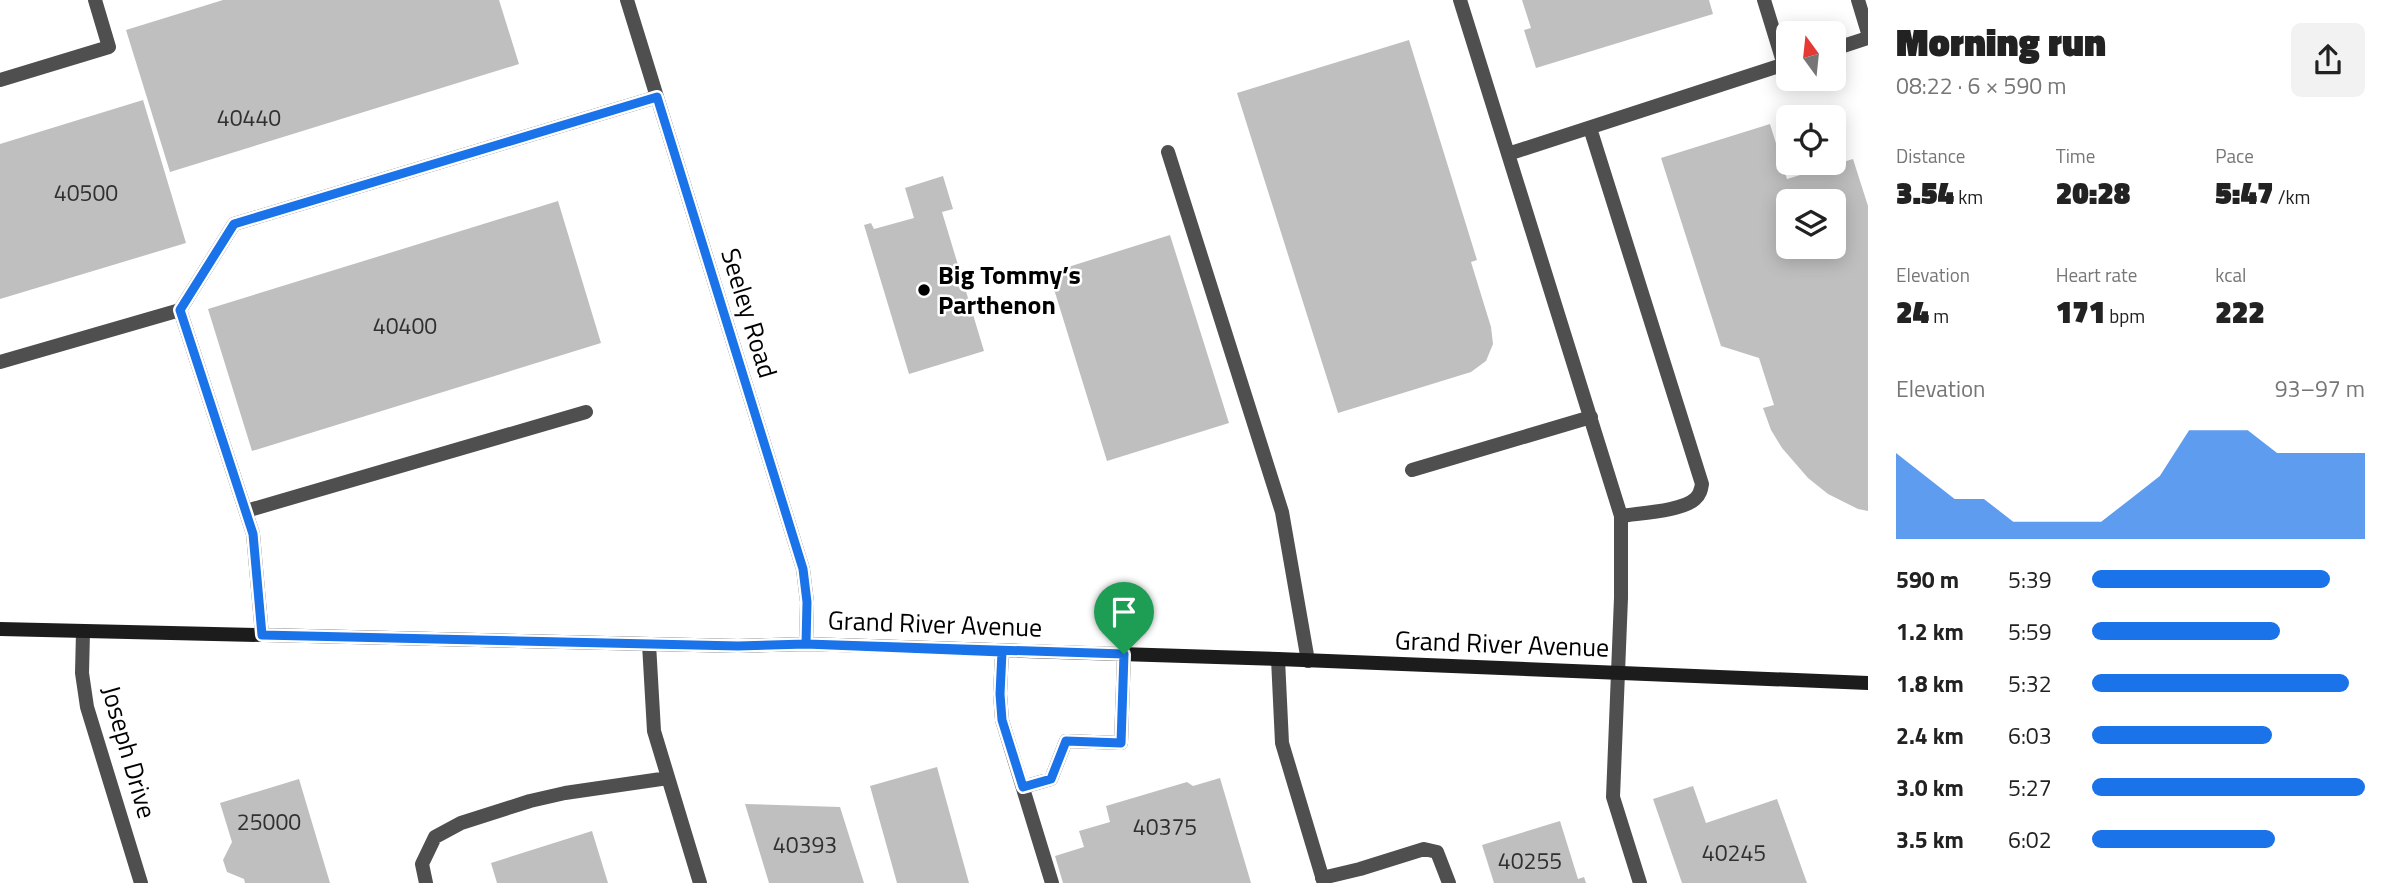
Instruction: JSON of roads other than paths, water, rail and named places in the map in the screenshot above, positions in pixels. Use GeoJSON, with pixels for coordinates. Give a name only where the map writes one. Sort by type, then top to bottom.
{"type":"FeatureCollection","features":[{"type":"Feature","properties":{"kind":"main road","name":"Grand River Avenue"},"geometry":{"type":"LineString","coordinates":[[0,629],[738,646],[806,644],[1278,659],[1868,683]]}},
{"type":"Feature","properties":{"kind":"street"},"geometry":{"type":"LineString","coordinates":[[0,80],[109,47],[95,0]]}},
{"type":"Feature","properties":{"kind":"street","name":"Seeley Road"},"geometry":{"type":"LineString","coordinates":[[627,0],[803,569],[807,602],[806,644]]}},
{"type":"Feature","properties":{"kind":"street"},"geometry":{"type":"LineString","coordinates":[[1460,0],[1621,516],[1619,673],[1613,797],[1640,883]]}},
{"type":"Feature","properties":{"kind":"street"},"geometry":{"type":"LineString","coordinates":[[1764,0],[1776,35]]}},
{"type":"Feature","properties":{"kind":"street"},"geometry":{"type":"LineString","coordinates":[[1858,0],[1868,33]]}},
{"type":"Feature","properties":{"kind":"street"},"geometry":{"type":"LineString","coordinates":[[1846,45],[1868,38]]}},
{"type":"Feature","properties":{"kind":"street"},"geometry":{"type":"LineString","coordinates":[[1508,154],[1776,67]]}},
{"type":"Feature","properties":{"kind":"street"},"geometry":{"type":"LineString","coordinates":[[0,362],[180,310],[234,224],[657,97]]}},
{"type":"Feature","properties":{"kind":"street"},"geometry":{"type":"LineString","coordinates":[[1590,128],[1702,484],[1701,493],[1694,501],[1683,506],[1621,516]]}},
{"type":"Feature","properties":{"kind":"street"},"geometry":{"type":"LineString","coordinates":[[1168,152],[1282,512],[1308,661]]}},
{"type":"Feature","properties":{"kind":"street"},"geometry":{"type":"LineString","coordinates":[[180,310],[253,534],[262,635]]}},
{"type":"Feature","properties":{"kind":"street"},"geometry":{"type":"LineString","coordinates":[[246,512],[586,412]]}},
{"type":"Feature","properties":{"kind":"street"},"geometry":{"type":"LineString","coordinates":[[1412,470],[1591,417]]}},
{"type":"Feature","properties":{"kind":"street","name":"Joseph Drive"},"geometry":{"type":"LineString","coordinates":[[83,632],[82,673],[87,707],[141,883]]}},
{"type":"Feature","properties":{"kind":"street"},"geometry":{"type":"LineString","coordinates":[[649,643],[654,731],[700,883]]}},
{"type":"Feature","properties":{"kind":"street"},"geometry":{"type":"LineString","coordinates":[[1002,652],[1002,720],[1052,883]]}},
{"type":"Feature","properties":{"kind":"street"},"geometry":{"type":"LineString","coordinates":[[1023,787],[1051,779],[1066,741],[1121,743],[1124,654]]}},
{"type":"Feature","properties":{"kind":"street"},"geometry":{"type":"LineString","coordinates":[[1278,659],[1282,743],[1323,880],[1424,849],[1437,852],[1449,883]]}},
{"type":"Feature","properties":{"kind":"street"},"geometry":{"type":"LineString","coordinates":[[425,883],[422,864],[435,837],[461,823],[565,793],[668,778]]}},
{"type":"Feature","properties":{"kind":"place","name":"Big Tommy’s Parthenon"},"geometry":{"type":"Point","coordinates":[924,290]}}]}
